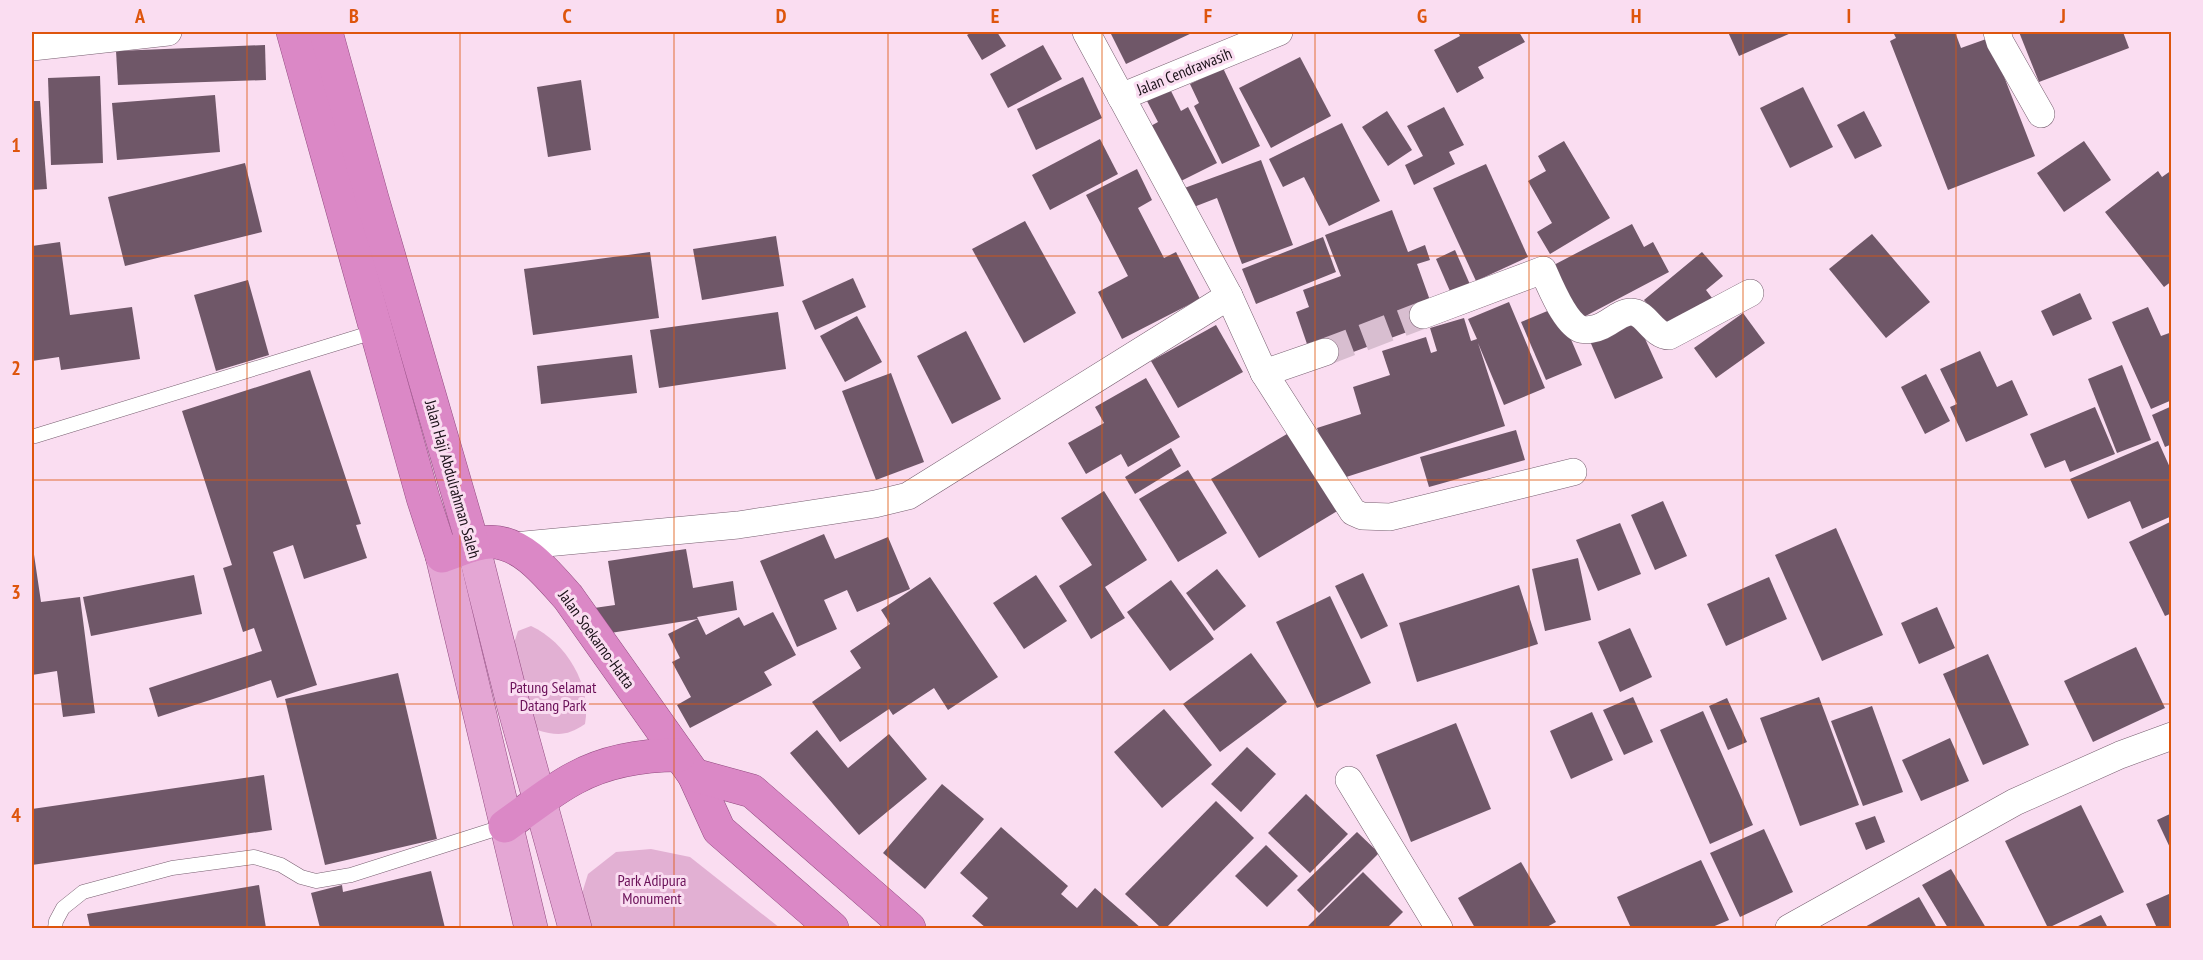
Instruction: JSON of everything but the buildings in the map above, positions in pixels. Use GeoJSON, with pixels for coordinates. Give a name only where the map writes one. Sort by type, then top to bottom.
{"type":"FeatureCollection","features":[{"type":"Feature","properties":{"kind":"highway","name":"Jalan Haji Abdulrahman Saleh"},"geometry":{"type":"LineString","coordinates":[[293,32],[423,498],[442,556]]}},
{"type":"Feature","properties":{"kind":"highway","name":"Jalan Haji Abdulrahman Saleh"},"geometry":{"type":"LineString","coordinates":[[326,32],[473,545]]}},
{"type":"Feature","properties":{"kind":"highway"},"geometry":{"type":"LineString","coordinates":[[442,556],[473,545],[491,542],[514,546]]}},
{"type":"Feature","properties":{"kind":"highway","name":"Jalan Soekarno-Hatta"},"geometry":{"type":"LineString","coordinates":[[514,546],[545,571],[568,597],[687,765],[719,830],[832,928]]}},
{"type":"Feature","properties":{"kind":"highway"},"geometry":{"type":"LineString","coordinates":[[505,826],[575,777],[603,766],[650,755],[687,765],[752,791],[909,928]]}},
{"type":"Feature","properties":{"kind":"main road","name":"Jalan Haji Abdulrahman Saleh"},"geometry":{"type":"LineString","coordinates":[[473,545],[512,700],[575,928]]}},
{"type":"Feature","properties":{"kind":"main road","name":"Jalan Haji Abdulrahman Saleh"},"geometry":{"type":"LineString","coordinates":[[442,556],[531,928]]}},
{"type":"Feature","properties":{"kind":"street"},"geometry":{"type":"LineString","coordinates":[[32,47],[168,32]]}},
{"type":"Feature","properties":{"kind":"street"},"geometry":{"type":"LineString","coordinates":[[1086,32],[1229,296],[1264,374],[1353,512],[1362,516],[1390,517],[1573,472]]}},
{"type":"Feature","properties":{"kind":"street","name":"Jalan Cendrawasih"},"geometry":{"type":"LineString","coordinates":[[1121,97],[1280,32]]}},
{"type":"Feature","properties":{"kind":"street"},"geometry":{"type":"LineString","coordinates":[[1997,32],[2000,42],[2041,114]]}},
{"type":"Feature","properties":{"kind":"street"},"geometry":{"type":"LineString","coordinates":[[1423,315],[1543,270],[1561,307],[1576,327],[1582,330],[1599,327],[1629,312],[1637,313],[1656,331],[1669,336],[1750,293]]}},
{"type":"Feature","properties":{"kind":"street"},"geometry":{"type":"LineString","coordinates":[[514,546],[738,525],[875,504],[908,496],[1229,296]]}},
{"type":"Feature","properties":{"kind":"street"},"geometry":{"type":"LineString","coordinates":[[1264,374],[1325,352]]}},
{"type":"Feature","properties":{"kind":"street"},"geometry":{"type":"LineString","coordinates":[[1789,928],[2015,802],[2120,755],[2172,736]]}},
{"type":"Feature","properties":{"kind":"street"},"geometry":{"type":"LineString","coordinates":[[1349,780],[1440,928]]}},
{"type":"Feature","properties":{"kind":"lane"},"geometry":{"type":"LineString","coordinates":[[35,436],[378,331]]}},
{"type":"Feature","properties":{"kind":"lane"},"geometry":{"type":"LineString","coordinates":[[55,928],[63,908],[83,892],[172,868],[254,857],[281,865],[301,877],[316,880],[351,875],[505,826]]}},
{"type":"Feature","properties":{"kind":"green space","name":"Patung Selamat Datang Park"},"geometry":{"type":"Polygon","coordinates":[[[531,626],[544,633],[565,654],[580,680],[586,709],[585,724],[573,731],[557,734],[537,730],[513,646],[518,631],[531,626]]]}},
{"type":"Feature","properties":{"kind":"green space","name":"Park Adipura Monument"},"geometry":{"type":"Polygon","coordinates":[[[651,849],[690,857],[780,928],[584,928],[579,903],[588,874],[616,852],[651,849]]]}},
{"type":"Feature","properties":{"kind":"tunnel"},"geometry":{"type":"LineString","coordinates":[[1325,352],[1423,315]]}}]}
